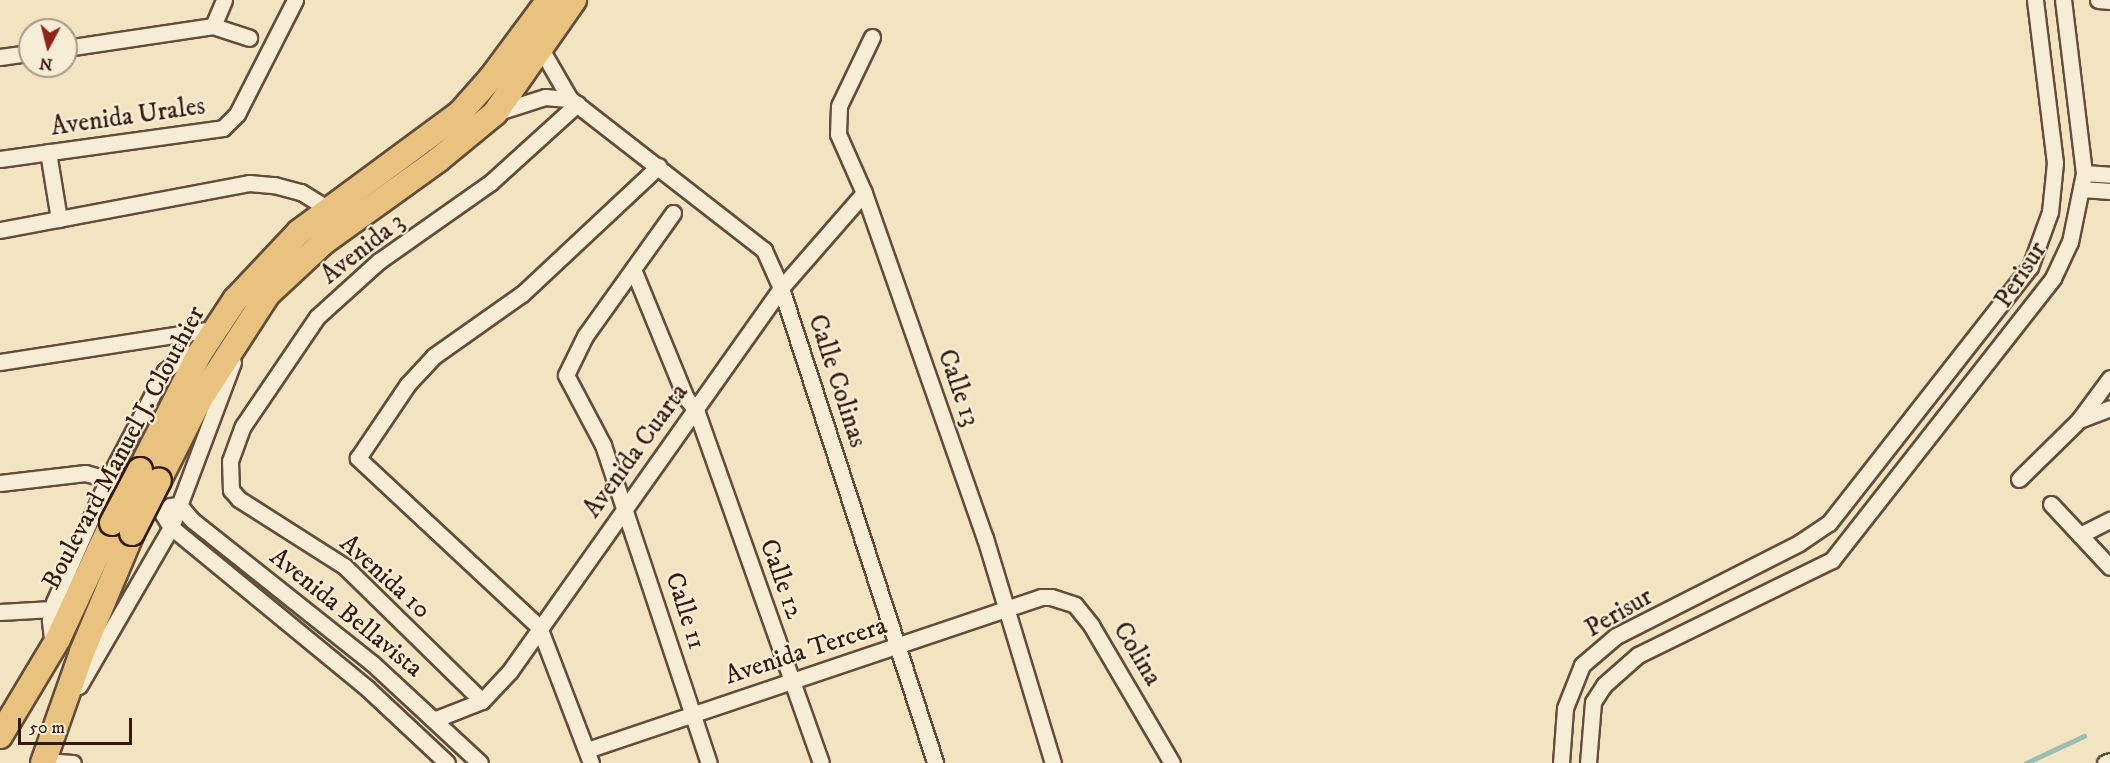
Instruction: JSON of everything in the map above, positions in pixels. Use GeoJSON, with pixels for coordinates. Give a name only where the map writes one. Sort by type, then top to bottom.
{"type":"FeatureCollection","features":[{"type":"Feature","properties":{"kind":"main road","name":"Boulevard Manuel J. Clouthier"},"geometry":{"type":"LineString","coordinates":[[0,736],[122,528],[149,475],[200,353],[214,329],[275,255],[328,209],[383,173],[460,113],[491,78],[549,0]]}},
{"type":"Feature","properties":{"kind":"main road","name":"Boulevard Manuel J. Clouthier"},"geometry":{"type":"LineString","coordinates":[[149,475],[248,324],[293,268],[360,215],[438,160],[495,113],[574,0]]}},
{"type":"Feature","properties":{"kind":"main road","name":"Boulevard Manuel J. Clouthier"},"geometry":{"type":"LineString","coordinates":[[43,762],[122,528]]}},
{"type":"Feature","properties":{"kind":"street"},"geometry":{"type":"LineString","coordinates":[[213,26],[224,0]]}},
{"type":"Feature","properties":{"kind":"street","name":"Avenida Urales"},"geometry":{"type":"LineString","coordinates":[[0,159],[223,128],[237,114],[295,0]]}},
{"type":"Feature","properties":{"kind":"street","name":"Perisur"},"geometry":{"type":"LineString","coordinates":[[1562,763],[1564,708],[1582,665],[1616,636],[1817,533],[1840,510],[2015,288],[2041,243],[2054,189],[2055,163],[2036,0],[2041,0]]}},
{"type":"Feature","properties":{"kind":"street","name":"Perisur"},"geometry":{"type":"LineString","coordinates":[[1588,763],[1593,702],[1604,685],[1638,655],[1820,568],[1861,526],[2053,278],[2070,242],[2084,172],[2063,0]]}},
{"type":"Feature","properties":{"kind":"street"},"geometry":{"type":"LineString","coordinates":[[2098,0],[2110,1]]}},
{"type":"Feature","properties":{"kind":"street"},"geometry":{"type":"LineString","coordinates":[[78,46],[213,26],[249,38]]}},
{"type":"Feature","properties":{"kind":"street","name":"Calle 13"},"geometry":{"type":"LineString","coordinates":[[872,36],[839,106],[838,134],[864,193],[985,538],[1053,763]]}},
{"type":"Feature","properties":{"kind":"street","name":"Calle Colinas"},"geometry":{"type":"LineString","coordinates":[[541,49],[574,101],[748,235],[764,250],[781,288],[935,763]]}},
{"type":"Feature","properties":{"kind":"street"},"geometry":{"type":"LineString","coordinates":[[0,57],[18,55]]}},
{"type":"Feature","properties":{"kind":"street"},"geometry":{"type":"LineString","coordinates":[[495,113],[545,97],[574,101]]}},
{"type":"Feature","properties":{"kind":"street","name":"Avenida 3"},"geometry":{"type":"LineString","coordinates":[[230,472],[243,426],[317,317],[379,261],[490,183],[574,101]]}},
{"type":"Feature","properties":{"kind":"street"},"geometry":{"type":"LineString","coordinates":[[48,152],[59,219]]}},
{"type":"Feature","properties":{"kind":"street"},"geometry":{"type":"LineString","coordinates":[[589,756],[539,627],[358,458],[408,384],[434,356],[522,294],[659,166]]}},
{"type":"Feature","properties":{"kind":"street"},"geometry":{"type":"LineString","coordinates":[[2084,172],[2110,175]]}},
{"type":"Feature","properties":{"kind":"street"},"geometry":{"type":"LineString","coordinates":[[0,230],[249,183],[274,184],[311,196],[328,209]]}},
{"type":"Feature","properties":{"kind":"street"},"geometry":{"type":"LineString","coordinates":[[2082,189],[2110,191]]}},
{"type":"Feature","properties":{"kind":"street","name":"Avenida Cuarta"},"geometry":{"type":"LineString","coordinates":[[436,719],[482,701],[510,671],[781,288],[864,193]]}},
{"type":"Feature","properties":{"kind":"street"},"geometry":{"type":"LineString","coordinates":[[633,270],[673,213]]}},
{"type":"Feature","properties":{"kind":"street","name":"Calle 12"},"geometry":{"type":"LineString","coordinates":[[633,270],[686,398],[696,410],[821,763]]}},
{"type":"Feature","properties":{"kind":"street","name":"Calle 11"},"geometry":{"type":"LineString","coordinates":[[633,270],[566,371],[567,381],[603,445],[626,508],[709,763]]}},
{"type":"Feature","properties":{"kind":"street"},"geometry":{"type":"LineString","coordinates":[[58,715],[75,695],[171,527],[248,324]]}},
{"type":"Feature","properties":{"kind":"street"},"geometry":{"type":"LineString","coordinates":[[0,362],[214,329]]}},
{"type":"Feature","properties":{"kind":"street"},"geometry":{"type":"LineString","coordinates":[[53,647],[52,609],[108,479],[165,370],[186,354],[200,353]]}},
{"type":"Feature","properties":{"kind":"street"},"geometry":{"type":"LineString","coordinates":[[2019,479],[2079,420],[2110,378]]}},
{"type":"Feature","properties":{"kind":"street"},"geometry":{"type":"LineString","coordinates":[[2079,420],[2110,408]]}},
{"type":"Feature","properties":{"kind":"street"},"geometry":{"type":"LineString","coordinates":[[0,483],[78,472],[108,479],[159,508],[180,505]]}},
{"type":"Feature","properties":{"kind":"street","name":"Avenida 10"},"geometry":{"type":"LineString","coordinates":[[230,472],[231,490],[238,499],[344,566],[482,701]]}},
{"type":"Feature","properties":{"kind":"street"},"geometry":{"type":"LineString","coordinates":[[2051,504],[2110,567]]}},
{"type":"Feature","properties":{"kind":"street","name":"Avenida Bellavista"},"geometry":{"type":"LineString","coordinates":[[180,505],[192,520],[372,663],[436,719],[476,762]]}},
{"type":"Feature","properties":{"kind":"street","name":"Avenida Bellavista"},"geometry":{"type":"LineString","coordinates":[[159,508],[171,527],[368,689],[447,763]]}},
{"type":"Feature","properties":{"kind":"street"},"geometry":{"type":"LineString","coordinates":[[1840,510],[1861,526]]}},
{"type":"Feature","properties":{"kind":"street"},"geometry":{"type":"LineString","coordinates":[[2080,535],[2110,520]]}},
{"type":"Feature","properties":{"kind":"street"},"geometry":{"type":"LineString","coordinates":[[1707,591],[1721,615]]}},
{"type":"Feature","properties":{"kind":"street","name":"Avenida Tercera"},"geometry":{"type":"LineString","coordinates":[[589,756],[693,714],[1041,597]]}},
{"type":"Feature","properties":{"kind":"street","name":"Colina"},"geometry":{"type":"LineString","coordinates":[[1041,597],[1068,601],[1082,613],[1172,763]]}},
{"type":"Feature","properties":{"kind":"street"},"geometry":{"type":"LineString","coordinates":[[0,612],[52,609]]}},
{"type":"Feature","properties":{"kind":"street"},"geometry":{"type":"LineString","coordinates":[[2105,763],[2110,761]]}},
{"type":"Feature","properties":{"kind":"street"},"geometry":{"type":"LineString","coordinates":[[43,762],[73,763]]}},
{"type":"Feature","properties":{"kind":"waterway"},"geometry":{"type":"LineString","coordinates":[[2026,763],[2084,736]]}}]}
